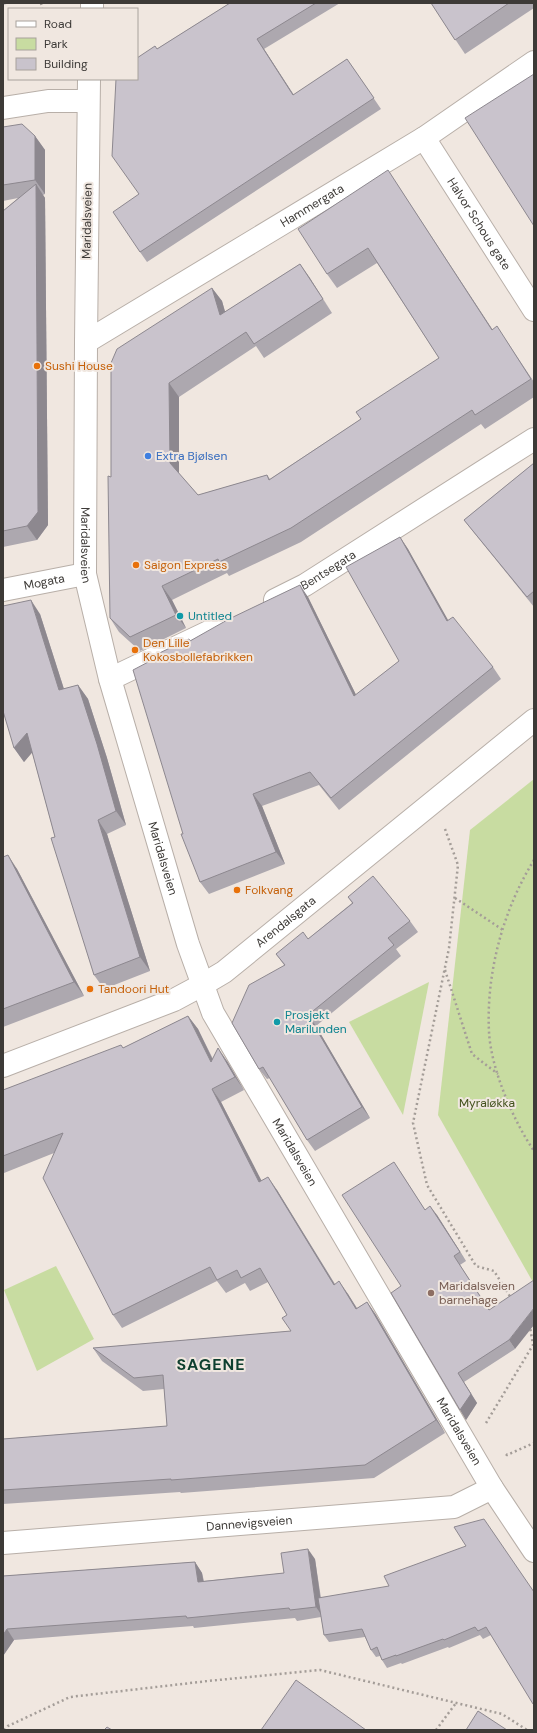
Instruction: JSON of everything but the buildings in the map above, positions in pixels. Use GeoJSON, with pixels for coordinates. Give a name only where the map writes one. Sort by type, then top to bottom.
{"type":"FeatureCollection","features":[{"type":"Feature","properties":{"kind":"street","name":"Hammergata"},"geometry":{"type":"LineString","coordinates":[[86,342],[424,138],[534,62]]}},
{"type":"Feature","properties":{"kind":"street","name":"Maridalsveien"},"geometry":{"type":"LineString","coordinates":[[89,80],[85,574],[110,679],[186,937],[202,986],[213,1013],[492,1488],[534,1552]]}},
{"type":"Feature","properties":{"kind":"street"},"geometry":{"type":"LineString","coordinates":[[3,108],[48,101],[88,101]]}},
{"type":"Feature","properties":{"kind":"street","name":"Halvor Schous gate"},"geometry":{"type":"LineString","coordinates":[[424,138],[534,310]]}},
{"type":"Feature","properties":{"kind":"street","name":"Bentsegata"},"geometry":{"type":"LineString","coordinates":[[256,609],[306,585],[534,439]]}},
{"type":"Feature","properties":{"kind":"street","name":"Mogata"},"geometry":{"type":"LineString","coordinates":[[3,590],[85,574]]}},
{"type":"Feature","properties":{"kind":"street"},"geometry":{"type":"LineString","coordinates":[[110,679],[235,619]]}},
{"type":"Feature","properties":{"kind":"street","name":"Arendalsgata"},"geometry":{"type":"LineString","coordinates":[[3,1066],[174,1000],[202,986],[224,972],[534,720]]}},
{"type":"Feature","properties":{"kind":"street","name":"Dannevigsveien"},"geometry":{"type":"LineString","coordinates":[[3,1543],[454,1507],[492,1488]]}},
{"type":"Feature","properties":{"kind":"path"},"geometry":{"type":"LineString","coordinates":[[445,829],[458,865],[449,948],[413,1123],[427,1185],[476,1266],[494,1271],[514,1303]]}},
{"type":"Feature","properties":{"kind":"path"},"geometry":{"type":"LineString","coordinates":[[534,860],[510,907],[493,969],[489,1005],[489,1033],[498,1074],[512,1112],[524,1136],[534,1151]]}},
{"type":"Feature","properties":{"kind":"path"},"geometry":{"type":"LineString","coordinates":[[454,898],[503,930]]}},
{"type":"Feature","properties":{"kind":"path"},"geometry":{"type":"LineString","coordinates":[[444,969],[472,1054],[498,1074]]}},
{"type":"Feature","properties":{"kind":"path"},"geometry":{"type":"LineString","coordinates":[[484,1426],[533,1344],[531,1329],[527,1323]]}},
{"type":"Feature","properties":{"kind":"path"},"geometry":{"type":"LineString","coordinates":[[502,1451],[507,1455],[534,1442]]}},
{"type":"Feature","properties":{"kind":"path"},"geometry":{"type":"LineString","coordinates":[[4,1730],[8,1726],[70,1697],[320,1670],[502,1714],[527,1730]]}},
{"type":"Feature","properties":{"kind":"path"},"geometry":{"type":"LineString","coordinates":[[436,1730],[456,1702]]}},
{"type":"Feature","properties":{"kind":"green space","name":"Myraløkka"},"geometry":{"type":"Polygon","coordinates":[[[534,779],[534,1284],[438,1115],[470,830],[534,779]]]}},
{"type":"Feature","properties":{"kind":"green space"},"geometry":{"type":"Polygon","coordinates":[[[429,982],[403,1115],[349,1022],[429,982]]]}},
{"type":"Feature","properties":{"kind":"green space"},"geometry":{"type":"Polygon","coordinates":[[[56,1266],[94,1339],[37,1371],[4,1290],[56,1266]]]}},
{"type":"Feature","properties":{"kind":"place","name":"Sushi House"},"geometry":{"type":"Point","coordinates":[37,366]}},
{"type":"Feature","properties":{"kind":"place","name":"Extra Bjølsen"},"geometry":{"type":"Point","coordinates":[148,456]}},
{"type":"Feature","properties":{"kind":"place","name":"Saigon Express"},"geometry":{"type":"Point","coordinates":[136,565]}},
{"type":"Feature","properties":{"kind":"place","name":"Untitled"},"geometry":{"type":"Point","coordinates":[180,616]}},
{"type":"Feature","properties":{"kind":"place","name":"Den Lille Kokosbollefabrikken"},"geometry":{"type":"Point","coordinates":[135,650]}},
{"type":"Feature","properties":{"kind":"place","name":"Folkvang"},"geometry":{"type":"Point","coordinates":[237,890]}},
{"type":"Feature","properties":{"kind":"place","name":"Tandoori Hut"},"geometry":{"type":"Point","coordinates":[90,989]}},
{"type":"Feature","properties":{"kind":"place","name":"Prosjekt Marilunden"},"geometry":{"type":"Point","coordinates":[277,1022]}},
{"type":"Feature","properties":{"kind":"place","name":"Maridalsveien barnehage"},"geometry":{"type":"Point","coordinates":[431,1293]}},
{"type":"Feature","properties":{"kind":"district","name":"SAGENE"},"geometry":{"type":"Point","coordinates":[211,1364]}}]}
